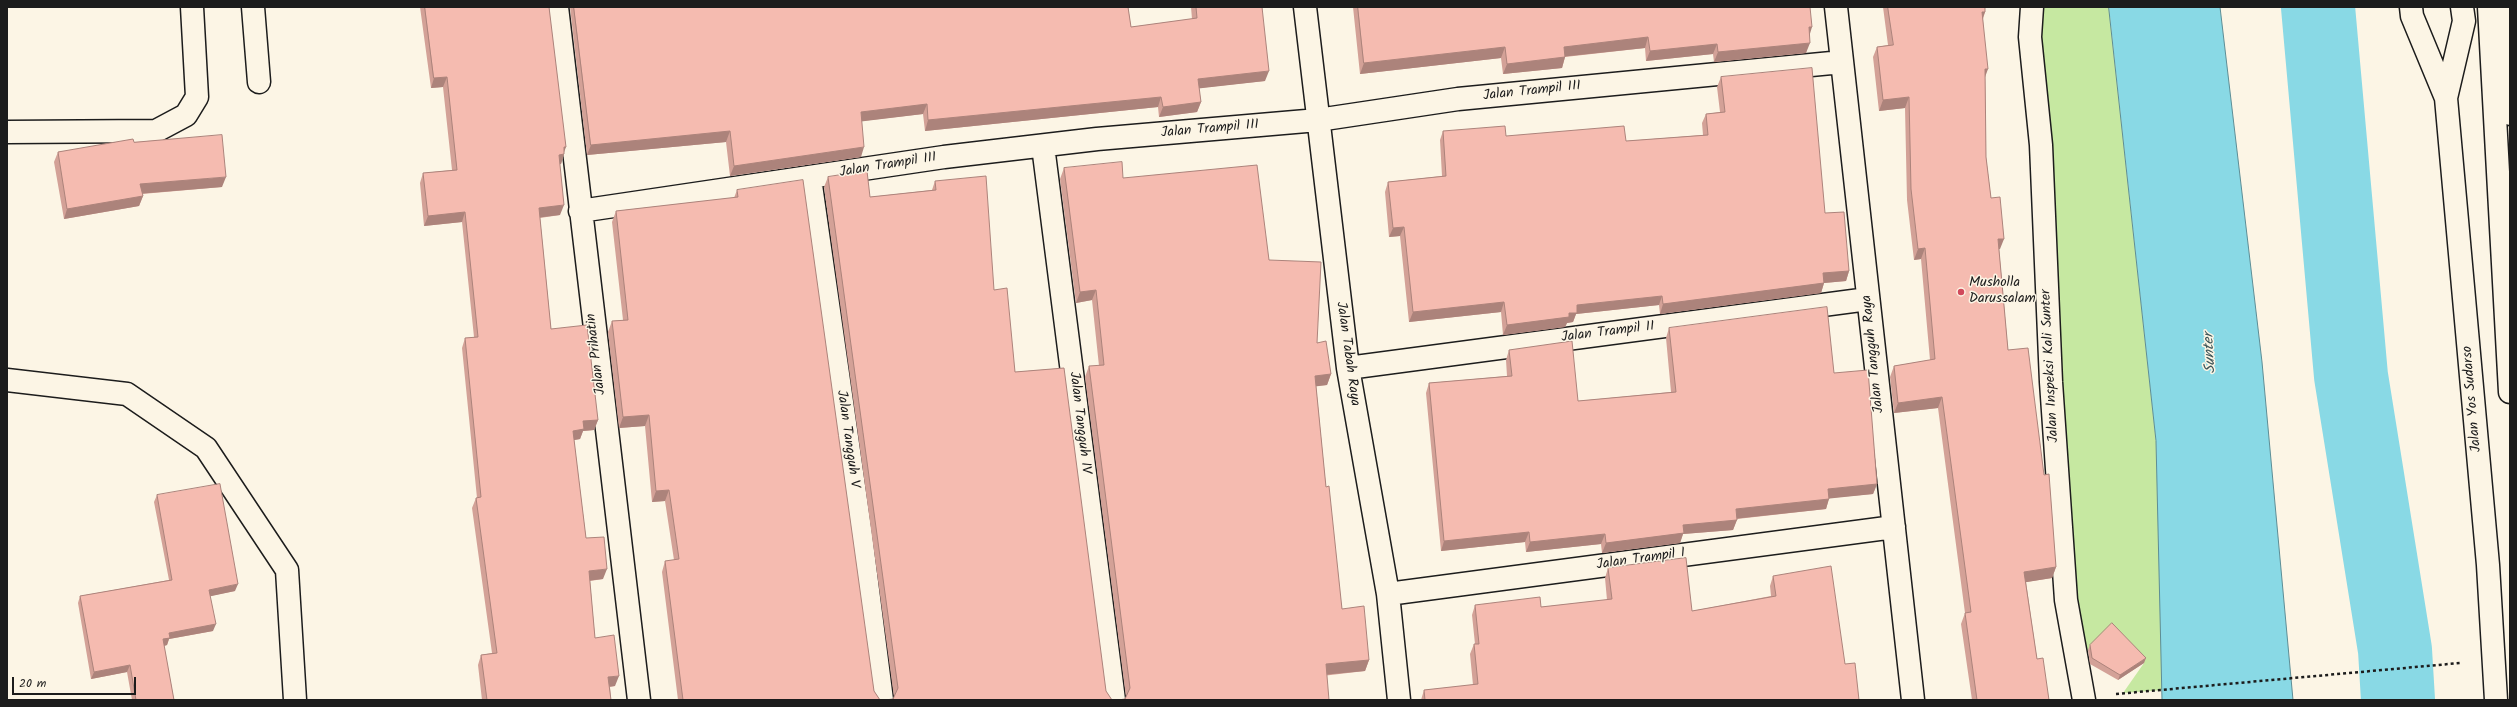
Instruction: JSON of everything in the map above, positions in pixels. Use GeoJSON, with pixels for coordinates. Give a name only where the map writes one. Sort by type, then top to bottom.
{"type":"FeatureCollection","features":[{"type":"Feature","properties":{"kind":"main road"},"geometry":{"type":"LineString","coordinates":[[7,132],[156,131],[186,115],[197,97],[192,7]]}},
{"type":"Feature","properties":{"kind":"main road"},"geometry":{"type":"LineString","coordinates":[[253,7],[259,82]]}},
{"type":"Feature","properties":{"kind":"main road","name":"Jalan Prihatin"},"geometry":{"type":"LineString","coordinates":[[557,7],[639,700]]}},
{"type":"Feature","properties":{"kind":"main road","name":"Jalan Tabah Raya"},"geometry":{"type":"LineString","coordinates":[[1305,7],[1348,368],[1388,594],[1399,700]]}},
{"type":"Feature","properties":{"kind":"main road","name":"Jalan Tangguh Raya"},"geometry":{"type":"LineString","coordinates":[[1836,7],[1913,700]]}},
{"type":"Feature","properties":{"kind":"main road","name":"Jalan Inspeksi Kali Sunter"},"geometry":{"type":"LineString","coordinates":[[2032,7],[2030,37],[2041,145],[2051,382],[2066,600],[2084,700]]}},
{"type":"Feature","properties":{"kind":"main road","name":"Jalan Yos Sudarso"},"geometry":{"type":"LineString","coordinates":[[2411,7],[2412,16],[2446,98],[2488,566],[2496,700]]}},
{"type":"Feature","properties":{"kind":"main road","name":"Jalan Yos Sudarso"},"geometry":{"type":"LineString","coordinates":[[2446,98],[2464,21],[2462,7]]}},
{"type":"Feature","properties":{"kind":"main road"},"geometry":{"type":"LineString","coordinates":[[2488,7],[2510,392]]}},
{"type":"Feature","properties":{"kind":"main road"},"geometry":{"type":"LineString","coordinates":[[2503,7],[2510,114]]}},
{"type":"Feature","properties":{"kind":"main road","name":"Jalan Trampil III"},"geometry":{"type":"LineString","coordinates":[[580,211],[944,158],[1044,146],[1318,120],[1458,99],[1842,62]]}},
{"type":"Feature","properties":{"kind":"main road","name":"Jalan Tangguh IV"},"geometry":{"type":"LineString","coordinates":[[1044,146],[1114,700]]}},
{"type":"Feature","properties":{"kind":"main road","name":"Jalan Tangguh V"},"geometry":{"type":"LineString","coordinates":[[810,178],[861,535],[882,700]]}},
{"type":"Feature","properties":{"kind":"main road","name":"Jalan Trampil II"},"geometry":{"type":"LineString","coordinates":[[1348,368],[1868,299]]}},
{"type":"Feature","properties":{"kind":"main road"},"geometry":{"type":"LineString","coordinates":[[7,380],[127,394],[206,448],[287,570],[295,700]]}},
{"type":"Feature","properties":{"kind":"main road","name":"Jalan Trampil I"},"geometry":{"type":"LineString","coordinates":[[1388,594],[1894,527]]}},
{"type":"Feature","properties":{"kind":"path"},"geometry":{"type":"LineString","coordinates":[[2123,693],[2494,660]]}},
{"type":"Feature","properties":{"kind":"green space"},"geometry":{"type":"Polygon","coordinates":[[[2032,7],[2109,7],[2156,441],[2163,690],[2123,693],[2144,663],[2110,628],[2077,661],[2032,7]]]}},
{"type":"Feature","properties":{"kind":"water","name":"Sunter"},"geometry":{"type":"Polygon","coordinates":[[[2109,7],[2220,7],[2262,362],[2293,700],[2162,700],[2156,441],[2109,7]]]}},
{"type":"Feature","properties":{"kind":"building"},"geometry":{"type":"Polygon","coordinates":[[[425,7],[549,7],[566,147],[564,147],[564,154],[559,155],[564,205],[539,208],[551,329],[587,325],[598,420],[583,421],[584,429],[573,431],[586,538],[604,537],[607,569],[589,571],[595,638],[614,635],[619,676],[608,677],[611,700],[487,700],[481,655],[497,653],[476,498],[481,497],[465,338],[478,337],[465,212],[428,216],[423,173],[457,170],[447,77],[434,78],[425,7]]]}},
{"type":"Feature","properties":{"kind":"building"},"geometry":{"type":"Polygon","coordinates":[[[574,7],[1128,7],[1131,27],[1197,18],[1196,7],[1262,7],[1269,71],[1198,79],[1201,102],[1163,107],[1161,97],[928,120],[927,104],[861,112],[864,147],[734,166],[730,131],[591,145],[574,7]]]}},
{"type":"Feature","properties":{"kind":"building"},"geometry":{"type":"Polygon","coordinates":[[[1358,7],[1810,7],[1812,27],[1809,27],[1810,43],[1718,52],[1717,44],[1650,51],[1648,37],[1564,47],[1565,57],[1507,64],[1505,47],[1364,63],[1358,7]]]}},
{"type":"Feature","properties":{"kind":"building"},"geometry":{"type":"Polygon","coordinates":[[[1888,7],[1985,7],[1985,12],[1982,12],[1988,69],[1985,69],[1986,157],[1991,198],[2000,197],[2004,239],[1998,239],[2008,350],[2028,348],[2044,475],[2049,474],[2056,567],[2024,572],[2037,659],[2043,658],[2049,700],[1977,700],[1965,613],[1971,612],[1942,397],[1898,403],[1894,366],[1935,359],[1925,248],[1918,249],[1911,189],[1909,97],[1883,100],[1877,47],[1893,45],[1888,7]]]}},
{"type":"Feature","properties":{"kind":"building"},"geometry":{"type":"Polygon","coordinates":[[[1812,68],[1825,213],[1844,212],[1849,271],[1823,273],[1824,283],[1663,304],[1662,296],[1577,305],[1577,313],[1569,313],[1569,317],[1507,325],[1504,302],[1413,312],[1404,227],[1393,228],[1388,182],[1446,176],[1443,131],[1505,126],[1506,136],[1624,126],[1626,141],[1708,135],[1706,114],[1725,112],[1721,77],[1812,68]]]}},
{"type":"Feature","properties":{"kind":"building"},"geometry":{"type":"Polygon","coordinates":[[[222,135],[226,177],[140,184],[143,196],[67,209],[58,152],[133,139],[134,142],[222,135]]]}},
{"type":"Feature","properties":{"kind":"building"},"geometry":{"type":"Polygon","coordinates":[[[1122,162],[1123,178],[1257,165],[1269,260],[1321,262],[1317,343],[1326,341],[1331,374],[1315,376],[1326,487],[1329,486],[1342,609],[1364,606],[1369,660],[1326,664],[1329,700],[1118,700],[1125,699],[1130,688],[1089,366],[1104,365],[1096,290],[1080,292],[1064,168],[1122,162]]]}},
{"type":"Feature","properties":{"kind":"building"},"geometry":{"type":"Polygon","coordinates":[[[867,171],[870,197],[936,190],[935,181],[986,176],[994,290],[1007,288],[1015,372],[1064,368],[1106,691],[1112,700],[885,700],[893,699],[898,688],[828,177],[867,171]]]}},
{"type":"Feature","properties":{"kind":"building"},"geometry":{"type":"Polygon","coordinates":[[[803,180],[874,691],[880,700],[683,700],[665,561],[679,559],[669,490],[656,491],[649,415],[623,417],[612,321],[628,320],[616,211],[738,197],[737,190],[803,180]]]}},
{"type":"Feature","properties":{"kind":"building"},"geometry":{"type":"Polygon","coordinates":[[[1827,307],[1834,373],[1868,370],[1877,484],[1828,489],[1829,499],[1736,509],[1737,520],[1683,525],[1684,533],[1606,543],[1605,534],[1530,542],[1529,532],[1444,541],[1429,383],[1512,376],[1509,350],[1572,341],[1578,401],[1676,392],[1669,328],[1827,307]]]}},
{"type":"Feature","properties":{"kind":"building"},"geometry":{"type":"Polygon","coordinates":[[[220,484],[238,584],[209,590],[216,624],[169,633],[170,638],[163,639],[174,700],[136,700],[130,665],[94,672],[80,596],[172,580],[157,495],[220,484]]]}},
{"type":"Feature","properties":{"kind":"building"},"geometry":{"type":"Polygon","coordinates":[[[1686,558],[1692,611],[1776,596],[1773,576],[1831,566],[1845,664],[1855,663],[1859,700],[1425,700],[1424,690],[1478,684],[1474,644],[1479,644],[1475,605],[1540,597],[1541,607],[1612,599],[1608,568],[1686,558]]]}},
{"type":"Feature","properties":{"kind":"building"},"geometry":{"type":"Polygon","coordinates":[[[2112,623],[2146,658],[2120,675],[2092,658],[2090,645],[2112,623]]]}},
{"type":"Feature","properties":{"kind":"waterway"},"geometry":{"type":"LineString","coordinates":[[2318,7],[2351,376],[2395,650],[2398,700]]}},
{"type":"Feature","properties":{"kind":"place","name":"Musholla Darussalam"},"geometry":{"type":"Point","coordinates":[1961,292]}}]}
